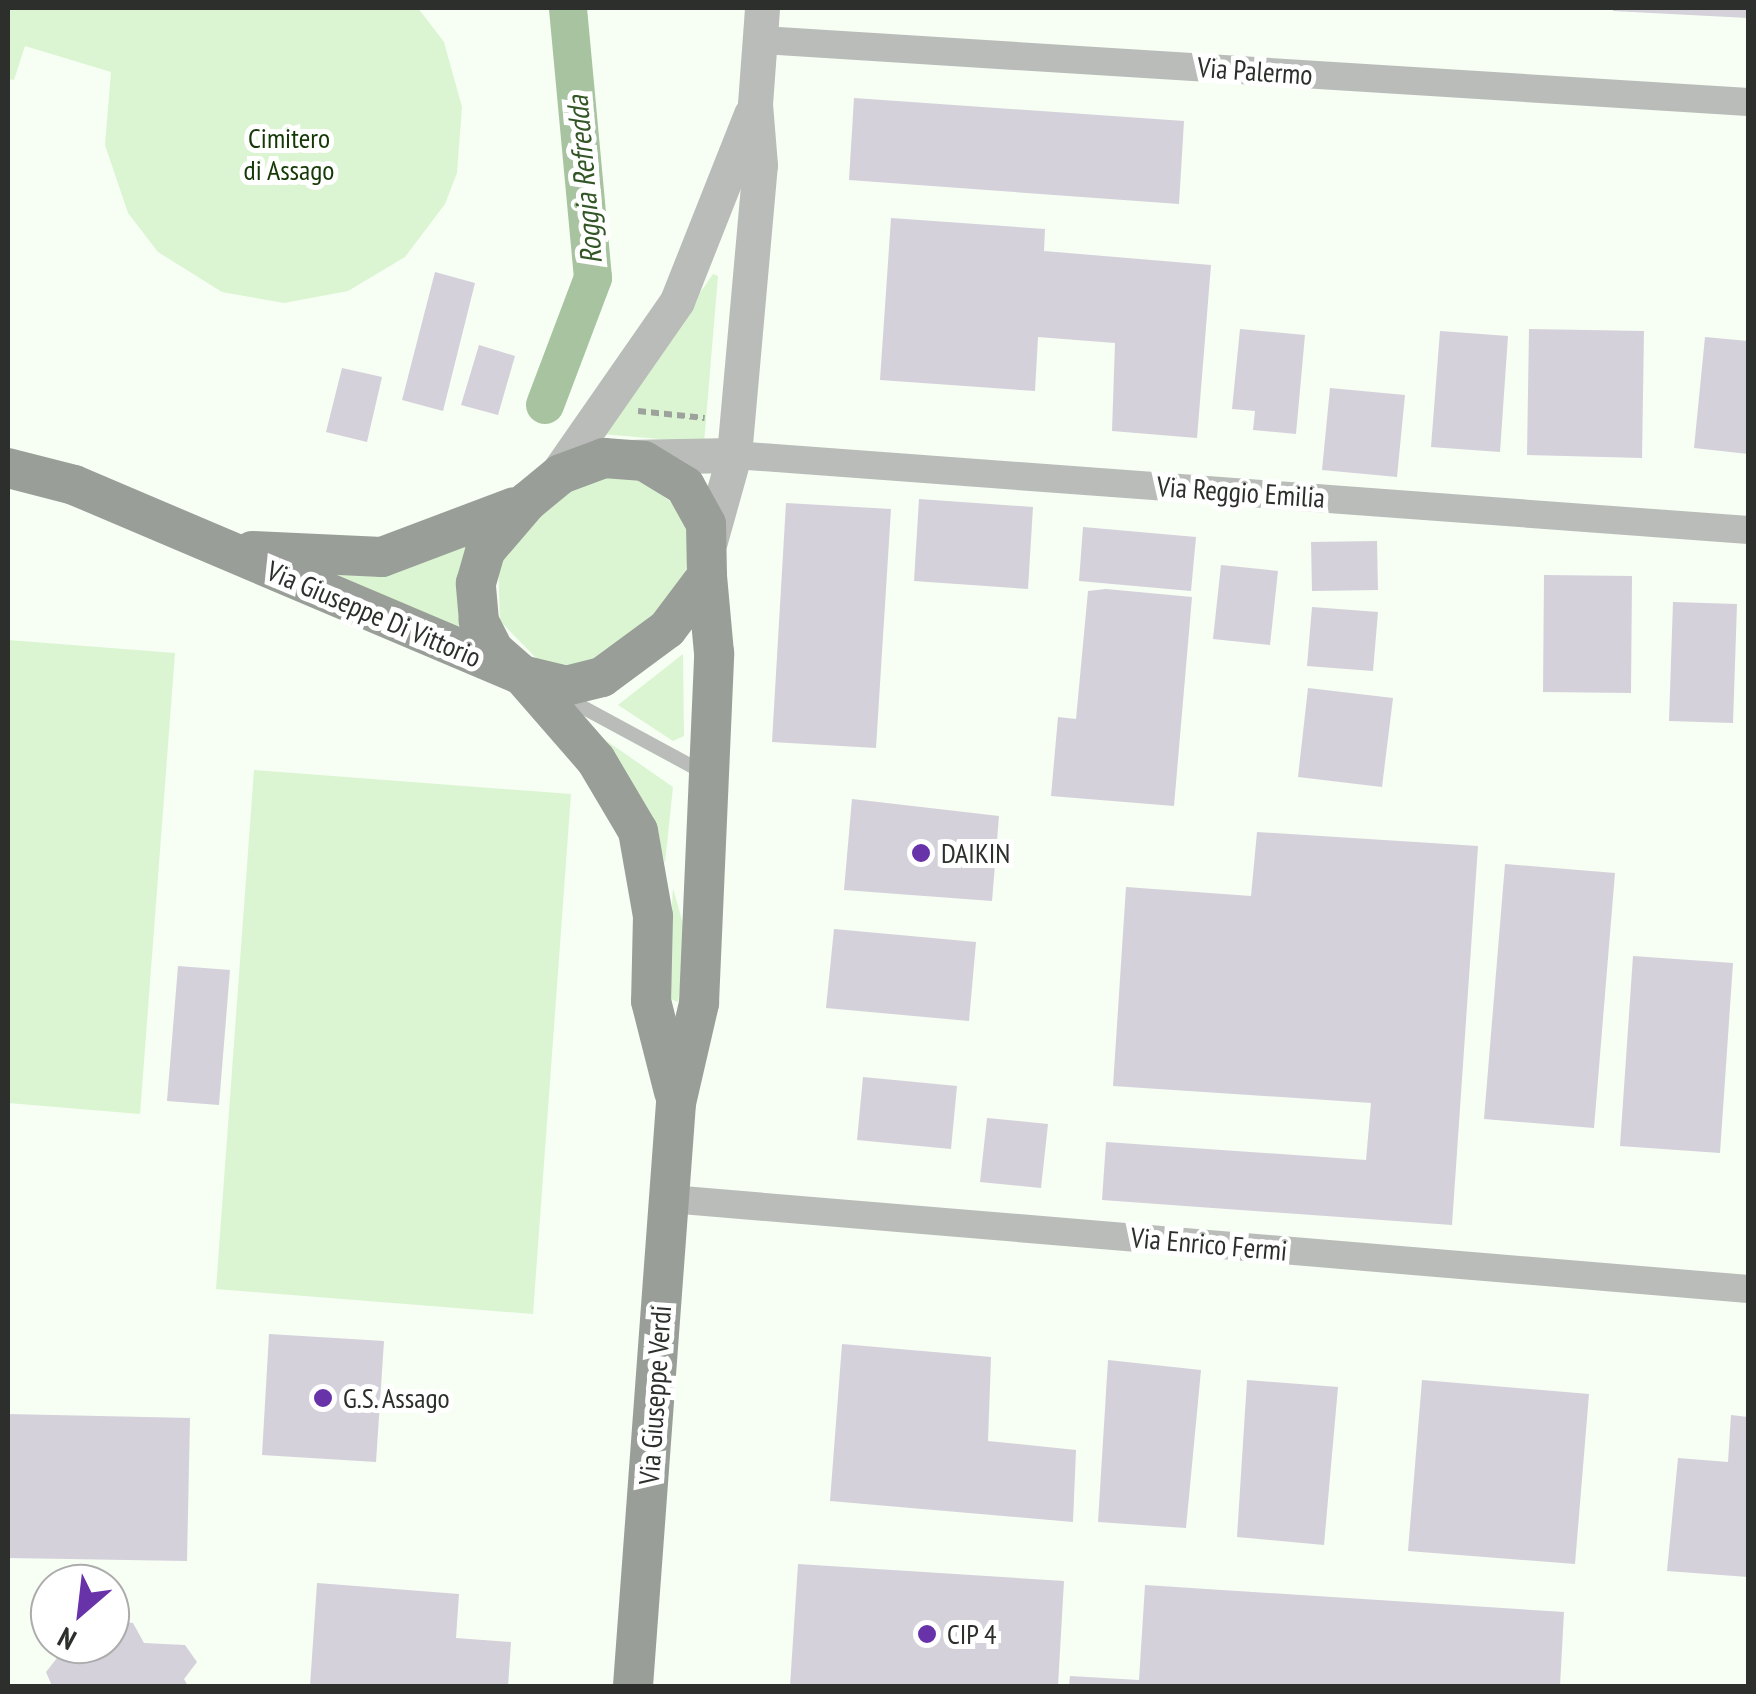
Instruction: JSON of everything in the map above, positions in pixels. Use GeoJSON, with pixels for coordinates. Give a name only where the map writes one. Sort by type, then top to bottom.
{"type":"FeatureCollection","features":[{"type":"Feature","properties":{"kind":"main road","name":"Via Giuseppe Di Vittorio"},"geometry":{"type":"LineString","coordinates":[[8,438],[74,485]]}},
{"type":"Feature","properties":{"kind":"main road"},"geometry":{"type":"LineString","coordinates":[[626,457],[664,470],[684,486],[709,558],[667,629],[602,677],[567,686],[522,675],[494,651],[476,603],[492,538],[540,491],[584,462],[626,457]]}},
{"type":"Feature","properties":{"kind":"main road","name":"Via Giuseppe Di Vittorio"},"geometry":{"type":"LineString","coordinates":[[8,468],[74,485],[228,548],[302,587],[522,675]]}},
{"type":"Feature","properties":{"kind":"main road","name":"Via Giuseppe Di Vittorio"},"geometry":{"type":"LineString","coordinates":[[228,548],[382,558],[540,491]]}},
{"type":"Feature","properties":{"kind":"main road","name":"Via Giuseppe Verdi"},"geometry":{"type":"LineString","coordinates":[[634,1686],[676,1103],[699,1003],[714,653],[709,558]]}},
{"type":"Feature","properties":{"kind":"main road","name":"Via Giuseppe Verdi"},"geometry":{"type":"LineString","coordinates":[[522,675],[596,760],[638,831],[653,916],[651,1000],[676,1103]]}},
{"type":"Feature","properties":{"kind":"street","name":"Via Palermo"},"geometry":{"type":"LineString","coordinates":[[762,24],[1748,102]]}},
{"type":"Feature","properties":{"kind":"street"},"geometry":{"type":"LineString","coordinates":[[709,558],[734,454],[760,165],[755,104],[762,24]]}},
{"type":"Feature","properties":{"kind":"street"},"geometry":{"type":"LineString","coordinates":[[540,491],[677,301],[755,104]]}},
{"type":"Feature","properties":{"kind":"street"},"geometry":{"type":"LineString","coordinates":[[626,457],[734,454]]}},
{"type":"Feature","properties":{"kind":"street","name":"Via Reggio Emilia"},"geometry":{"type":"LineString","coordinates":[[734,454],[1748,530]]}},
{"type":"Feature","properties":{"kind":"street","name":"Via Enrico Fermi"},"geometry":{"type":"LineString","coordinates":[[670,1198],[1748,1289]]}},
{"type":"Feature","properties":{"kind":"lane"},"geometry":{"type":"LineString","coordinates":[[522,675],[708,775]]}},
{"type":"Feature","properties":{"kind":"path"},"geometry":{"type":"LineString","coordinates":[[618,409],[706,418]]}},
{"type":"Feature","properties":{"kind":"green space","name":"Cimitero di Assago"},"geometry":{"type":"Polygon","coordinates":[[[8,8],[418,8],[444,42],[462,107],[457,173],[445,204],[405,257],[348,291],[284,303],[222,292],[158,252],[128,213],[105,145],[111,72],[25,46],[14,80],[8,79],[8,8]]]}},
{"type":"Feature","properties":{"kind":"green space"},"geometry":{"type":"Polygon","coordinates":[[[713,274],[718,276],[704,443],[602,434],[713,274]]]}},
{"type":"Feature","properties":{"kind":"green space"},"geometry":{"type":"Polygon","coordinates":[[[605,475],[635,476],[678,507],[691,545],[682,590],[599,661],[560,666],[538,660],[500,621],[498,561],[505,547],[582,481],[605,475]]]}},
{"type":"Feature","properties":{"kind":"green space"},"geometry":{"type":"Polygon","coordinates":[[[483,532],[486,641],[316,574],[483,532]]]}},
{"type":"Feature","properties":{"kind":"green space"},"geometry":{"type":"Polygon","coordinates":[[[8,640],[175,653],[140,1114],[8,1103],[8,640]]]}},
{"type":"Feature","properties":{"kind":"green space"},"geometry":{"type":"Polygon","coordinates":[[[683,654],[684,736],[673,741],[618,705],[683,654]]]}},
{"type":"Feature","properties":{"kind":"green space"},"geometry":{"type":"Polygon","coordinates":[[[588,728],[673,787],[665,863],[654,827],[588,728]]]}},
{"type":"Feature","properties":{"kind":"green space"},"geometry":{"type":"Polygon","coordinates":[[[254,770],[571,794],[533,1314],[216,1289],[254,770]]]}},
{"type":"Feature","properties":{"kind":"green space"},"geometry":{"type":"Polygon","coordinates":[[[673,888],[687,938],[678,1002],[666,997],[673,888]]]}},
{"type":"Feature","properties":{"kind":"building"},"geometry":{"type":"Polygon","coordinates":[[[1748,8],[1748,18],[1613,11],[1748,8]]]}},
{"type":"Feature","properties":{"kind":"building"},"geometry":{"type":"Polygon","coordinates":[[[854,98],[1184,121],[1179,204],[849,180],[854,98]]]}},
{"type":"Feature","properties":{"kind":"building"},"geometry":{"type":"Polygon","coordinates":[[[891,218],[1045,229],[1044,251],[1211,265],[1197,438],[1112,431],[1115,343],[1038,337],[1035,391],[880,380],[891,218]]]}},
{"type":"Feature","properties":{"kind":"building"},"geometry":{"type":"Polygon","coordinates":[[[435,272],[475,283],[443,411],[402,400],[435,272]]]}},
{"type":"Feature","properties":{"kind":"building"},"geometry":{"type":"Polygon","coordinates":[[[1240,329],[1305,335],[1296,434],[1253,430],[1255,411],[1232,409],[1240,329]]]}},
{"type":"Feature","properties":{"kind":"building"},"geometry":{"type":"Polygon","coordinates":[[[1529,329],[1644,331],[1642,458],[1527,455],[1529,329]]]}},
{"type":"Feature","properties":{"kind":"building"},"geometry":{"type":"Polygon","coordinates":[[[1440,331],[1508,336],[1500,452],[1431,447],[1440,331]]]}},
{"type":"Feature","properties":{"kind":"building"},"geometry":{"type":"Polygon","coordinates":[[[1705,337],[1748,341],[1748,454],[1694,448],[1705,337]]]}},
{"type":"Feature","properties":{"kind":"building"},"geometry":{"type":"Polygon","coordinates":[[[479,345],[515,356],[498,415],[461,405],[479,345]]]}},
{"type":"Feature","properties":{"kind":"building"},"geometry":{"type":"Polygon","coordinates":[[[342,368],[382,377],[367,442],[326,432],[342,368]]]}},
{"type":"Feature","properties":{"kind":"building"},"geometry":{"type":"Polygon","coordinates":[[[1330,388],[1405,395],[1397,477],[1322,470],[1330,388]]]}},
{"type":"Feature","properties":{"kind":"building"},"geometry":{"type":"Polygon","coordinates":[[[919,499],[1033,507],[1028,589],[914,581],[919,499]]]}},
{"type":"Feature","properties":{"kind":"building"},"geometry":{"type":"Polygon","coordinates":[[[786,503],[891,509],[876,748],[772,742],[786,503]]]}},
{"type":"Feature","properties":{"kind":"building"},"geometry":{"type":"Polygon","coordinates":[[[1083,527],[1196,537],[1191,591],[1079,581],[1083,527]]]}},
{"type":"Feature","properties":{"kind":"building"},"geometry":{"type":"Polygon","coordinates":[[[1377,541],[1378,590],[1312,591],[1311,542],[1377,541]]]}},
{"type":"Feature","properties":{"kind":"building"},"geometry":{"type":"Polygon","coordinates":[[[1221,565],[1278,571],[1270,645],[1213,639],[1221,565]]]}},
{"type":"Feature","properties":{"kind":"building"},"geometry":{"type":"Polygon","coordinates":[[[1544,575],[1632,576],[1631,693],[1543,692],[1544,575]]]}},
{"type":"Feature","properties":{"kind":"building"},"geometry":{"type":"Polygon","coordinates":[[[1106,589],[1192,597],[1174,806],[1051,796],[1058,717],[1076,719],[1088,591],[1106,589]]]}},
{"type":"Feature","properties":{"kind":"building"},"geometry":{"type":"Polygon","coordinates":[[[1673,602],[1737,604],[1733,723],[1669,721],[1673,602]]]}},
{"type":"Feature","properties":{"kind":"building"},"geometry":{"type":"Polygon","coordinates":[[[1312,607],[1378,612],[1373,671],[1307,666],[1312,607]]]}},
{"type":"Feature","properties":{"kind":"building"},"geometry":{"type":"Polygon","coordinates":[[[1308,688],[1393,698],[1382,787],[1298,777],[1308,688]]]}},
{"type":"Feature","properties":{"kind":"building","name":"DAIKIN"},"geometry":{"type":"Polygon","coordinates":[[[852,799],[999,816],[992,901],[844,890],[852,799]]]}},
{"type":"Feature","properties":{"kind":"building"},"geometry":{"type":"Polygon","coordinates":[[[1257,832],[1478,846],[1452,1225],[1102,1200],[1106,1142],[1366,1160],[1371,1103],[1113,1086],[1126,887],[1251,896],[1257,832]]]}},
{"type":"Feature","properties":{"kind":"building"},"geometry":{"type":"Polygon","coordinates":[[[1505,864],[1615,873],[1594,1128],[1484,1119],[1505,864]]]}},
{"type":"Feature","properties":{"kind":"building"},"geometry":{"type":"Polygon","coordinates":[[[834,929],[976,942],[969,1021],[826,1008],[834,929]]]}},
{"type":"Feature","properties":{"kind":"building"},"geometry":{"type":"Polygon","coordinates":[[[1633,956],[1733,963],[1720,1153],[1620,1146],[1633,956]]]}},
{"type":"Feature","properties":{"kind":"building"},"geometry":{"type":"Polygon","coordinates":[[[178,966],[230,970],[219,1105],[167,1101],[178,966]]]}},
{"type":"Feature","properties":{"kind":"building"},"geometry":{"type":"Polygon","coordinates":[[[863,1077],[957,1086],[951,1149],[857,1140],[863,1077]]]}},
{"type":"Feature","properties":{"kind":"building"},"geometry":{"type":"Polygon","coordinates":[[[987,1118],[1048,1124],[1041,1188],[980,1182],[987,1118]]]}},
{"type":"Feature","properties":{"kind":"building","name":"G.S. Assago"},"geometry":{"type":"Polygon","coordinates":[[[269,1334],[384,1341],[376,1462],[262,1455],[269,1334]]]}},
{"type":"Feature","properties":{"kind":"building"},"geometry":{"type":"Polygon","coordinates":[[[842,1344],[991,1357],[988,1441],[1076,1450],[1073,1522],[830,1501],[842,1344]]]}},
{"type":"Feature","properties":{"kind":"building"},"geometry":{"type":"Polygon","coordinates":[[[1108,1360],[1201,1370],[1186,1528],[1098,1522],[1108,1360]]]}},
{"type":"Feature","properties":{"kind":"building"},"geometry":{"type":"Polygon","coordinates":[[[1247,1380],[1338,1387],[1324,1545],[1237,1537],[1247,1380]]]}},
{"type":"Feature","properties":{"kind":"building"},"geometry":{"type":"Polygon","coordinates":[[[1422,1380],[1589,1394],[1575,1564],[1408,1551],[1422,1380]]]}},
{"type":"Feature","properties":{"kind":"building"},"geometry":{"type":"Polygon","coordinates":[[[8,1414],[190,1418],[187,1561],[8,1558],[8,1414]]]}},
{"type":"Feature","properties":{"kind":"building"},"geometry":{"type":"Polygon","coordinates":[[[1731,1415],[1748,1417],[1748,1577],[1667,1571],[1678,1458],[1728,1462],[1731,1415]]]}},
{"type":"Feature","properties":{"kind":"building","name":"CIP 4"},"geometry":{"type":"Polygon","coordinates":[[[798,1564],[1064,1581],[1058,1686],[790,1686],[798,1564]]]}},
{"type":"Feature","properties":{"kind":"building"},"geometry":{"type":"Polygon","coordinates":[[[317,1583],[459,1594],[456,1638],[511,1642],[508,1686],[310,1686],[317,1583]]]}},
{"type":"Feature","properties":{"kind":"building"},"geometry":{"type":"Polygon","coordinates":[[[1145,1585],[1564,1612],[1560,1686],[1069,1686],[1070,1676],[1139,1680],[1145,1585]]]}},
{"type":"Feature","properties":{"kind":"building"},"geometry":{"type":"Polygon","coordinates":[[[130,1623],[144,1643],[185,1645],[197,1662],[184,1679],[188,1686],[52,1686],[46,1672],[52,1664],[130,1664],[130,1623]]]}},
{"type":"Feature","properties":{"kind":"waterway","name":"Roggia Refredda"},"geometry":{"type":"LineString","coordinates":[[545,405],[593,278],[568,8]]}},
{"type":"Feature","properties":{"kind":"place","name":"DAIKIN"},"geometry":{"type":"Point","coordinates":[921,853]}},
{"type":"Feature","properties":{"kind":"place","name":"G.S. Assago"},"geometry":{"type":"Point","coordinates":[323,1398]}},
{"type":"Feature","properties":{"kind":"place","name":"CIP 4"},"geometry":{"type":"Point","coordinates":[927,1634]}}]}
